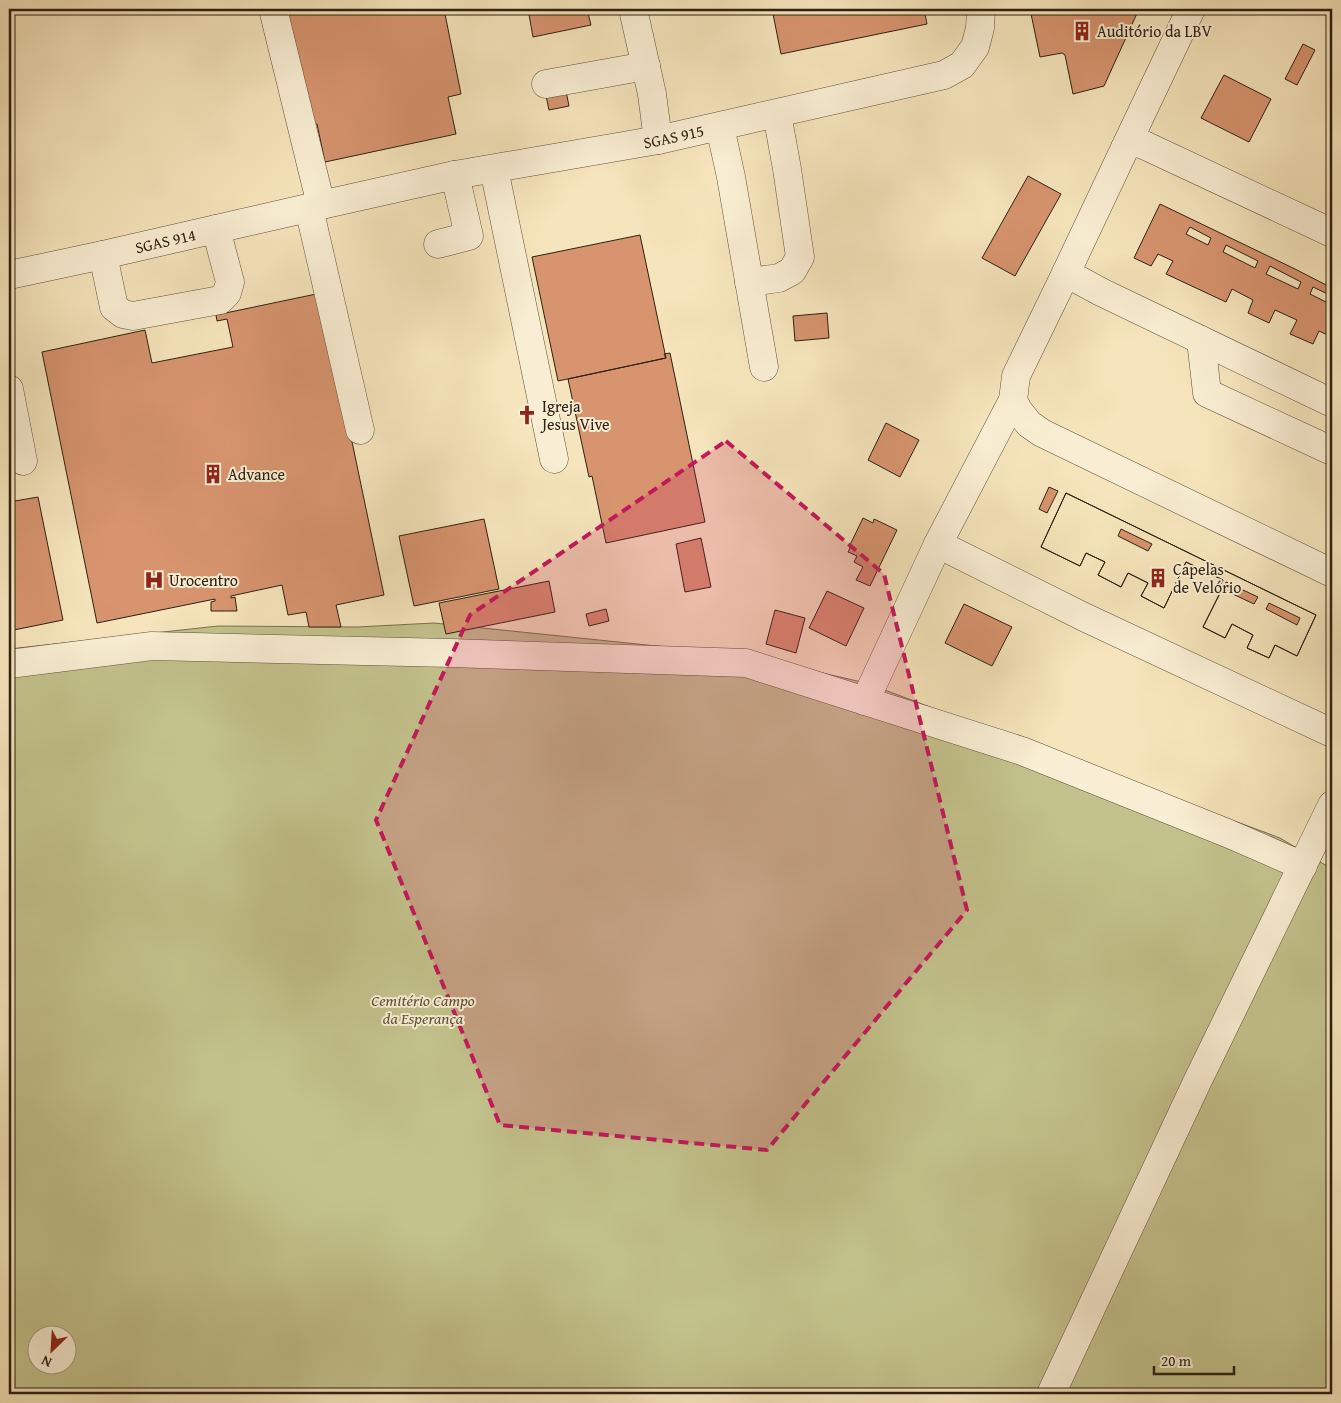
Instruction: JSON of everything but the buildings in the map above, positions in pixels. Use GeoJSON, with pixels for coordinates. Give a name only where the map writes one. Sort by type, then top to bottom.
{"type":"FeatureCollection","features":[{"type":"Feature","properties":{"kind":"lane"},"geometry":{"type":"LineString","coordinates":[[273,9],[360,430]]}},
{"type":"Feature","properties":{"kind":"lane"},"geometry":{"type":"LineString","coordinates":[[633,9],[652,94],[658,140]]}},
{"type":"Feature","properties":{"kind":"lane","name":"SGAS 915"},"geometry":{"type":"LineString","coordinates":[[315,206],[455,175],[658,140],[944,75],[962,65],[975,47],[980,28],[981,9]]}},
{"type":"Feature","properties":{"kind":"lane"},"geometry":{"type":"LineString","coordinates":[[864,701],[938,544],[1013,400],[1016,376],[1192,9]]}},
{"type":"Feature","properties":{"kind":"lane"},"geometry":{"type":"LineString","coordinates":[[546,84],[646,66]]}},
{"type":"Feature","properties":{"kind":"lane"},"geometry":{"type":"LineString","coordinates":[[749,282],[779,278],[792,270],[800,257],[777,114]]}},
{"type":"Feature","properties":{"kind":"lane"},"geometry":{"type":"LineString","coordinates":[[720,127],[764,367]]}},
{"type":"Feature","properties":{"kind":"lane"},"geometry":{"type":"LineString","coordinates":[[1125,148],[1133,142],[1144,145],[1332,233]]}},
{"type":"Feature","properties":{"kind":"lane"},"geometry":{"type":"LineString","coordinates":[[494,168],[554,459]]}},
{"type":"Feature","properties":{"kind":"lane"},"geometry":{"type":"LineString","coordinates":[[438,244],[469,236],[455,175]]}},
{"type":"Feature","properties":{"kind":"lane","name":"SGAS 914"},"geometry":{"type":"LineString","coordinates":[[9,275],[315,206]]}},
{"type":"Feature","properties":{"kind":"lane"},"geometry":{"type":"LineString","coordinates":[[103,255],[114,307],[123,314],[133,316],[220,300],[227,293],[230,282],[216,229]]}},
{"type":"Feature","properties":{"kind":"lane"},"geometry":{"type":"LineString","coordinates":[[1066,273],[1101,292],[1332,403]]}},
{"type":"Feature","properties":{"kind":"lane"},"geometry":{"type":"LineString","coordinates":[[1202,340],[1207,393],[1332,452]]}},
{"type":"Feature","properties":{"kind":"lane"},"geometry":{"type":"LineString","coordinates":[[9,389],[23,461]]}},
{"type":"Feature","properties":{"kind":"lane"},"geometry":{"type":"LineString","coordinates":[[1013,400],[1029,424],[1042,433],[1332,573]]}},
{"type":"Feature","properties":{"kind":"lane"},"geometry":{"type":"LineString","coordinates":[[938,544],[1084,617],[1332,733]]}},
{"type":"Feature","properties":{"kind":"lane"},"geometry":{"type":"LineString","coordinates":[[9,664],[152,646],[451,653],[746,663],[1022,751],[1227,833],[1303,866]]}},
{"type":"Feature","properties":{"kind":"lane"},"geometry":{"type":"LineString","coordinates":[[1051,1394],[1198,1080],[1332,806]]}},
{"type":"Feature","properties":{"kind":"highlighted area"},"geometry":{"type":"Polygon","coordinates":[[[726,441],[884,574],[967,910],[767,1150],[500,1125],[376,820],[470,615],[726,441]]]}},
{"type":"Feature","properties":{"kind":"green space","name":"Cemitério Campo da Esperança"},"geometry":{"type":"Polygon","coordinates":[[[434,623],[744,655],[866,683],[1280,838],[1332,869],[1332,1394],[9,1394],[9,649],[218,626],[357,627],[434,623]]]}},
{"type":"Feature","properties":{"kind":"place","name":"Auditório da LBV"},"geometry":{"type":"Point","coordinates":[1082,31]}},
{"type":"Feature","properties":{"kind":"place","name":"Igreja Jesus Vive"},"geometry":{"type":"Point","coordinates":[527,415]}},
{"type":"Feature","properties":{"kind":"place","name":"Advance"},"geometry":{"type":"Point","coordinates":[213,474]}},
{"type":"Feature","properties":{"kind":"place","name":"Capelas de Velório"},"geometry":{"type":"Point","coordinates":[1158,578]}},
{"type":"Feature","properties":{"kind":"place","name":"Urocentro"},"geometry":{"type":"Point","coordinates":[154,580]}}]}
